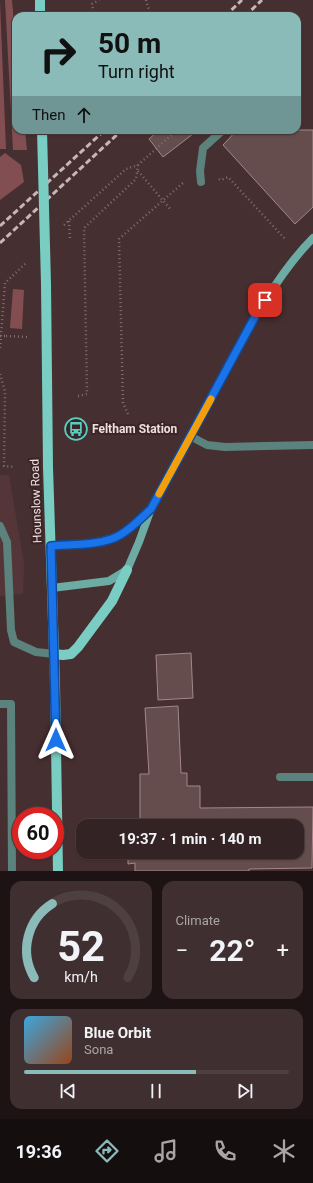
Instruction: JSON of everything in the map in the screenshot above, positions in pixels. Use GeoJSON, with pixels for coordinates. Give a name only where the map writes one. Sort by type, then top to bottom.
{"type":"FeatureCollection","features":[{"type":"Feature","properties":{"kind":"main road"},"geometry":{"type":"LineString","coordinates":[[40,0],[40,12]]}},
{"type":"Feature","properties":{"kind":"main road","name":"Hounslow Road"},"geometry":{"type":"LineString","coordinates":[[42,134],[58,871]]}},
{"type":"Feature","properties":{"kind":"main road"},"geometry":{"type":"LineString","coordinates":[[54,654],[71,654],[78,647],[112,601],[140,542],[151,509],[257,313],[302,249],[313,238]]}},
{"type":"Feature","properties":{"kind":"main road"},"geometry":{"type":"LineString","coordinates":[[51,546],[96,543],[118,536],[130,528],[151,509]]}},
{"type":"Feature","properties":{"kind":"main road"},"geometry":{"type":"LineString","coordinates":[[52,588],[109,581],[127,570]]}},
{"type":"Feature","properties":{"kind":"street"},"geometry":{"type":"LineString","coordinates":[[201,182],[200,171],[203,148],[219,134]]}},
{"type":"Feature","properties":{"kind":"street"},"geometry":{"type":"LineString","coordinates":[[190,436],[207,444],[225,447],[313,445]]}},
{"type":"Feature","properties":{"kind":"street"},"geometry":{"type":"LineString","coordinates":[[0,526],[7,542],[11,630],[14,642],[36,652],[54,654]]}},
{"type":"Feature","properties":{"kind":"street"},"geometry":{"type":"LineString","coordinates":[[0,704],[11,704],[12,871]]}},
{"type":"Feature","properties":{"kind":"street"},"geometry":{"type":"LineString","coordinates":[[280,777],[313,777]]}},
{"type":"Feature","properties":{"kind":"path"},"geometry":{"type":"LineString","coordinates":[[93,12],[92,4],[99,0]]}},
{"type":"Feature","properties":{"kind":"path"},"geometry":{"type":"LineString","coordinates":[[146,0],[150,12]]}},
{"type":"Feature","properties":{"kind":"path"},"geometry":{"type":"LineString","coordinates":[[64,225],[126,169],[138,165],[173,134]]}},
{"type":"Feature","properties":{"kind":"path"},"geometry":{"type":"LineString","coordinates":[[78,396],[87,394],[84,228],[136,179],[138,165]]}},
{"type":"Feature","properties":{"kind":"path"},"geometry":{"type":"LineString","coordinates":[[128,414],[123,403],[119,238],[195,172],[207,169],[221,180],[228,177],[286,240]]}},
{"type":"Feature","properties":{"kind":"path"},"geometry":{"type":"LineString","coordinates":[[137,171],[171,210]]}},
{"type":"Feature","properties":{"kind":"path"},"geometry":{"type":"LineString","coordinates":[[69,220],[70,240]]}},
{"type":"Feature","properties":{"kind":"path"},"geometry":{"type":"LineString","coordinates":[[0,348],[4,283],[28,261]]}},
{"type":"Feature","properties":{"kind":"path"},"geometry":{"type":"LineString","coordinates":[[0,336],[6,336]]}},
{"type":"Feature","properties":{"kind":"path"},"geometry":{"type":"LineString","coordinates":[[0,374],[5,392],[4,466],[15,466]]}},
{"type":"Feature","properties":{"kind":"shaded area"},"geometry":{"type":"Polygon","coordinates":[[[5,0],[12,0],[13,12],[12,131],[5,0]]]}},
{"type":"Feature","properties":{"kind":"shaded area"},"geometry":{"type":"Polygon","coordinates":[[[0,2],[6,149],[0,149],[0,2]]]}},
{"type":"Feature","properties":{"kind":"shaded area"},"geometry":{"type":"Polygon","coordinates":[[[12,134],[25,134],[27,150],[13,150],[12,134]]]}},
{"type":"Feature","properties":{"kind":"shaded area"},"geometry":{"type":"Polygon","coordinates":[[[5,153],[21,165],[24,182],[0,200],[0,157],[5,153]]]}},
{"type":"Feature","properties":{"kind":"shaded area"},"geometry":{"type":"Polygon","coordinates":[[[13,289],[24,290],[22,329],[10,328],[13,289]]]}},
{"type":"Feature","properties":{"kind":"shaded area"},"geometry":{"type":"Polygon","coordinates":[[[0,475],[9,475],[24,564],[23,594],[0,596],[0,475]]]}},
{"type":"Feature","properties":{"kind":"building"},"geometry":{"type":"Polygon","coordinates":[[[301,130],[313,130],[313,207],[295,224],[223,145],[233,134],[301,134],[301,130]]]}},
{"type":"Feature","properties":{"kind":"building"},"geometry":{"type":"Polygon","coordinates":[[[155,134],[193,134],[163,157],[149,139],[155,134]]]}},
{"type":"Feature","properties":{"kind":"building"},"geometry":{"type":"Polygon","coordinates":[[[191,653],[193,698],[158,700],[156,655],[191,653]]]}},
{"type":"Feature","properties":{"kind":"building"},"geometry":{"type":"Polygon","coordinates":[[[178,706],[181,773],[187,773],[187,786],[200,786],[200,808],[313,807],[312,868],[249,869],[249,871],[135,871],[135,863],[128,864],[128,859],[304,859],[304,819],[140,819],[140,774],[149,774],[145,708],[178,706]]]}},
{"type":"Feature","properties":{"kind":"railway"},"geometry":{"type":"LineString","coordinates":[[229,12],[242,0]]}},
{"type":"Feature","properties":{"kind":"railway"},"geometry":{"type":"LineString","coordinates":[[249,12],[262,0]]}},
{"type":"Feature","properties":{"kind":"railway"},"geometry":{"type":"LineString","coordinates":[[0,226],[101,134]]}},
{"type":"Feature","properties":{"kind":"railway"},"geometry":{"type":"LineString","coordinates":[[0,243],[118,134]]}},
{"type":"Feature","properties":{"kind":"slow traffic"},"geometry":{"type":"LineString","coordinates":[[159,494],[211,399]]}},
{"type":"Feature","properties":{"kind":"place","name":"Feltham Station"},"geometry":{"type":"Point","coordinates":[76,429]}},
{"type":"Feature","properties":{"kind":"route"},"geometry":{"type":"LineString","coordinates":[[56,740],[51,546],[96,543],[118,536],[130,528],[151,509],[265,300]]}}]}
